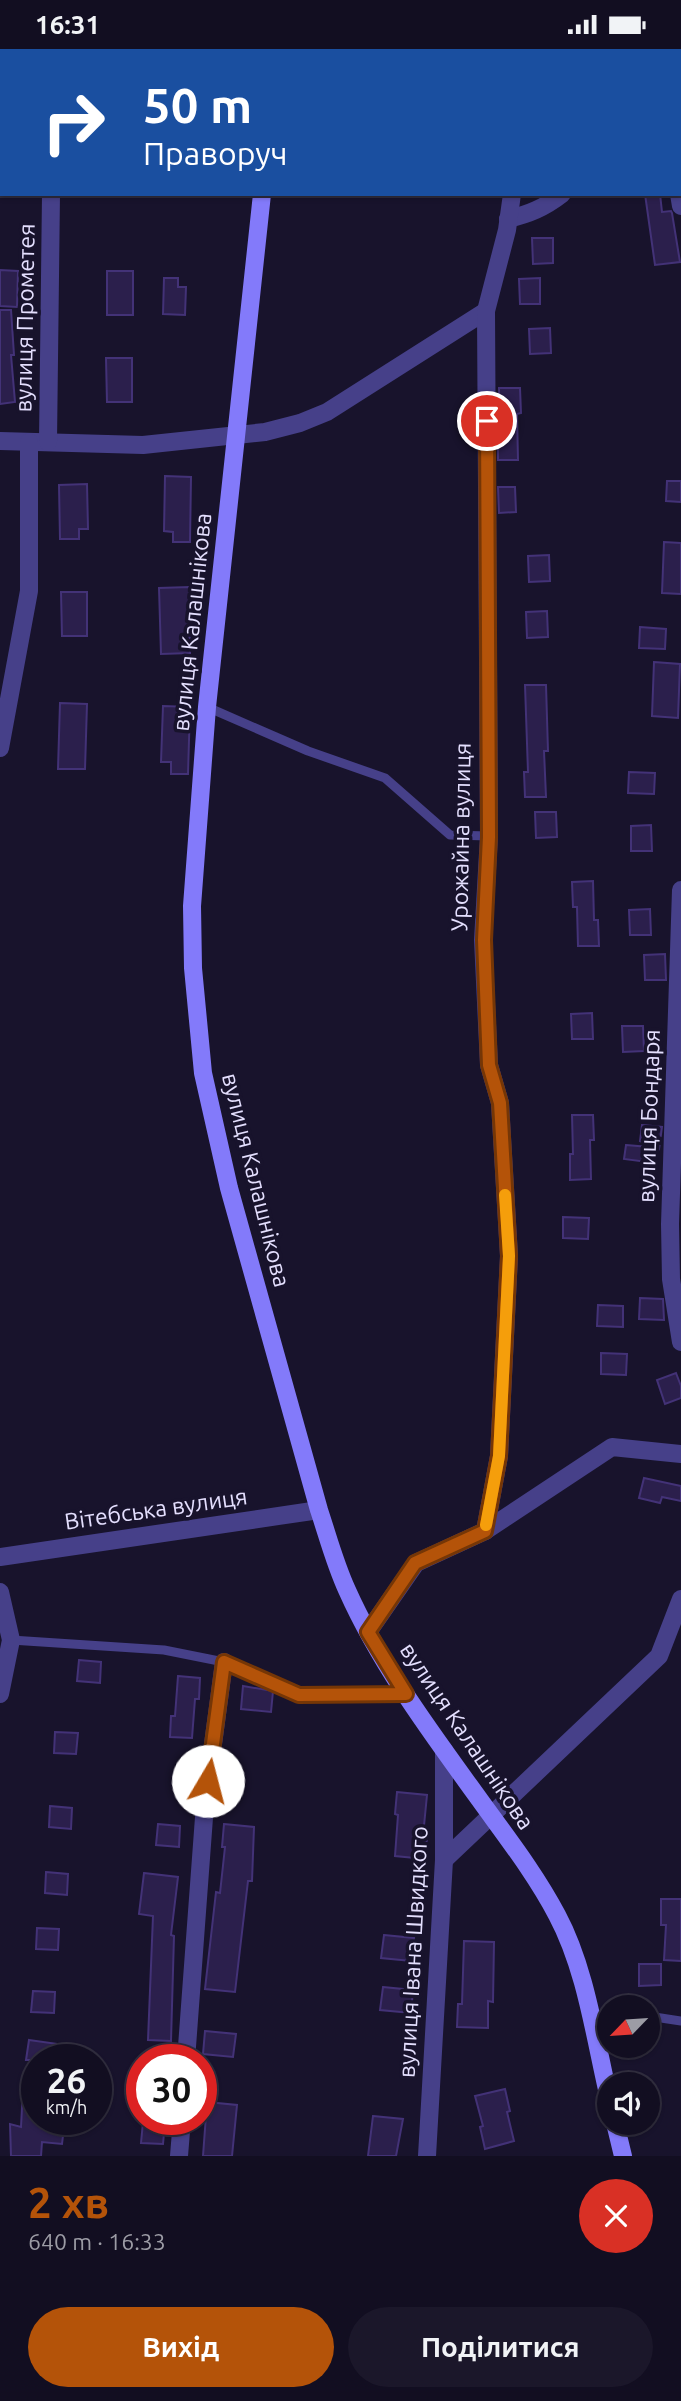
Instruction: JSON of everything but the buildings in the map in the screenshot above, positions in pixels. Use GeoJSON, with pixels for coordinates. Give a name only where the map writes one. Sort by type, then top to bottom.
{"type":"FeatureCollection","features":[{"type":"Feature","properties":{"kind":"street","name":"вулиця Прометея"},"geometry":{"type":"LineString","coordinates":[[48,442],[51,196]]}},
{"type":"Feature","properties":{"kind":"street","name":"вулиця Калашнікова"},"geometry":{"type":"LineString","coordinates":[[262,196],[207,707],[192,906],[196,1019],[203,1073],[229,1188],[320,1510],[342,1578],[368,1632],[406,1694],[540,1883],[559,1918],[577,1961],[603,2072]]}},
{"type":"Feature","properties":{"kind":"street","name":"Урожайна вулиця"},"geometry":{"type":"LineString","coordinates":[[485,1531],[499,1456],[509,1256],[500,1103],[489,1065],[484,940],[489,837],[486,311],[512,196]]}},
{"type":"Feature","properties":{"kind":"street"},"geometry":{"type":"LineString","coordinates":[[508,219],[539,210],[559,196]]}},
{"type":"Feature","properties":{"kind":"street"},"geometry":{"type":"LineString","coordinates":[[0,441],[143,445],[265,432],[300,423],[327,412],[486,311]]}},
{"type":"Feature","properties":{"kind":"street"},"geometry":{"type":"LineString","coordinates":[[0,748],[29,591],[29,442]]}},
{"type":"Feature","properties":{"kind":"street","name":"вулиця Бондаря"},"geometry":{"type":"LineString","coordinates":[[681,890],[670,1224],[671,1279],[681,1342]]}},
{"type":"Feature","properties":{"kind":"street"},"geometry":{"type":"LineString","coordinates":[[368,1632],[415,1563],[485,1531],[612,1447],[681,1454]]}},
{"type":"Feature","properties":{"kind":"street","name":"Вітебська вулиця"},"geometry":{"type":"LineString","coordinates":[[0,1557],[320,1510]]}},
{"type":"Feature","properties":{"kind":"street"},"geometry":{"type":"LineString","coordinates":[[0,1592],[10,1640],[0,1694]]}},
{"type":"Feature","properties":{"kind":"street"},"geometry":{"type":"LineString","coordinates":[[444,1860],[659,1656],[681,1599]]}},
{"type":"Feature","properties":{"kind":"street"},"geometry":{"type":"LineString","coordinates":[[187,2044],[205,1804],[224,1662]]}},
{"type":"Feature","properties":{"kind":"street","name":"вулиця Івана Швидкого"},"geometry":{"type":"LineString","coordinates":[[427,2156],[444,1860],[444,1750]]}},
{"type":"Feature","properties":{"kind":"street"},"geometry":{"type":"LineString","coordinates":[[179,2156],[181,2135]]}},
{"type":"Feature","properties":{"kind":"street"},"geometry":{"type":"LineString","coordinates":[[618,2135],[622,2156]]}},
{"type":"Feature","properties":{"kind":"lane"},"geometry":{"type":"LineString","coordinates":[[207,707],[308,751],[385,778],[450,835],[489,837]]}},
{"type":"Feature","properties":{"kind":"lane"},"geometry":{"type":"LineString","coordinates":[[10,1640],[164,1650],[224,1662],[299,1695],[406,1694]]}},
{"type":"Feature","properties":{"kind":"lane"},"geometry":{"type":"LineString","coordinates":[[590,2018],[597,2016]]}},
{"type":"Feature","properties":{"kind":"lane"},"geometry":{"type":"LineString","coordinates":[[660,2018],[681,2021]]}},
{"type":"Feature","properties":{"kind":"slow traffic"},"geometry":{"type":"LineString","coordinates":[[486,1525],[499,1456],[509,1256],[505,1195]]}},
{"type":"Feature","properties":{"kind":"route"},"geometry":{"type":"LineString","coordinates":[[208,1781],[224,1662],[299,1695],[406,1694],[368,1632],[415,1563],[485,1531],[499,1456],[509,1256],[500,1103],[489,1065],[484,940],[489,837],[487,421]]}}]}
